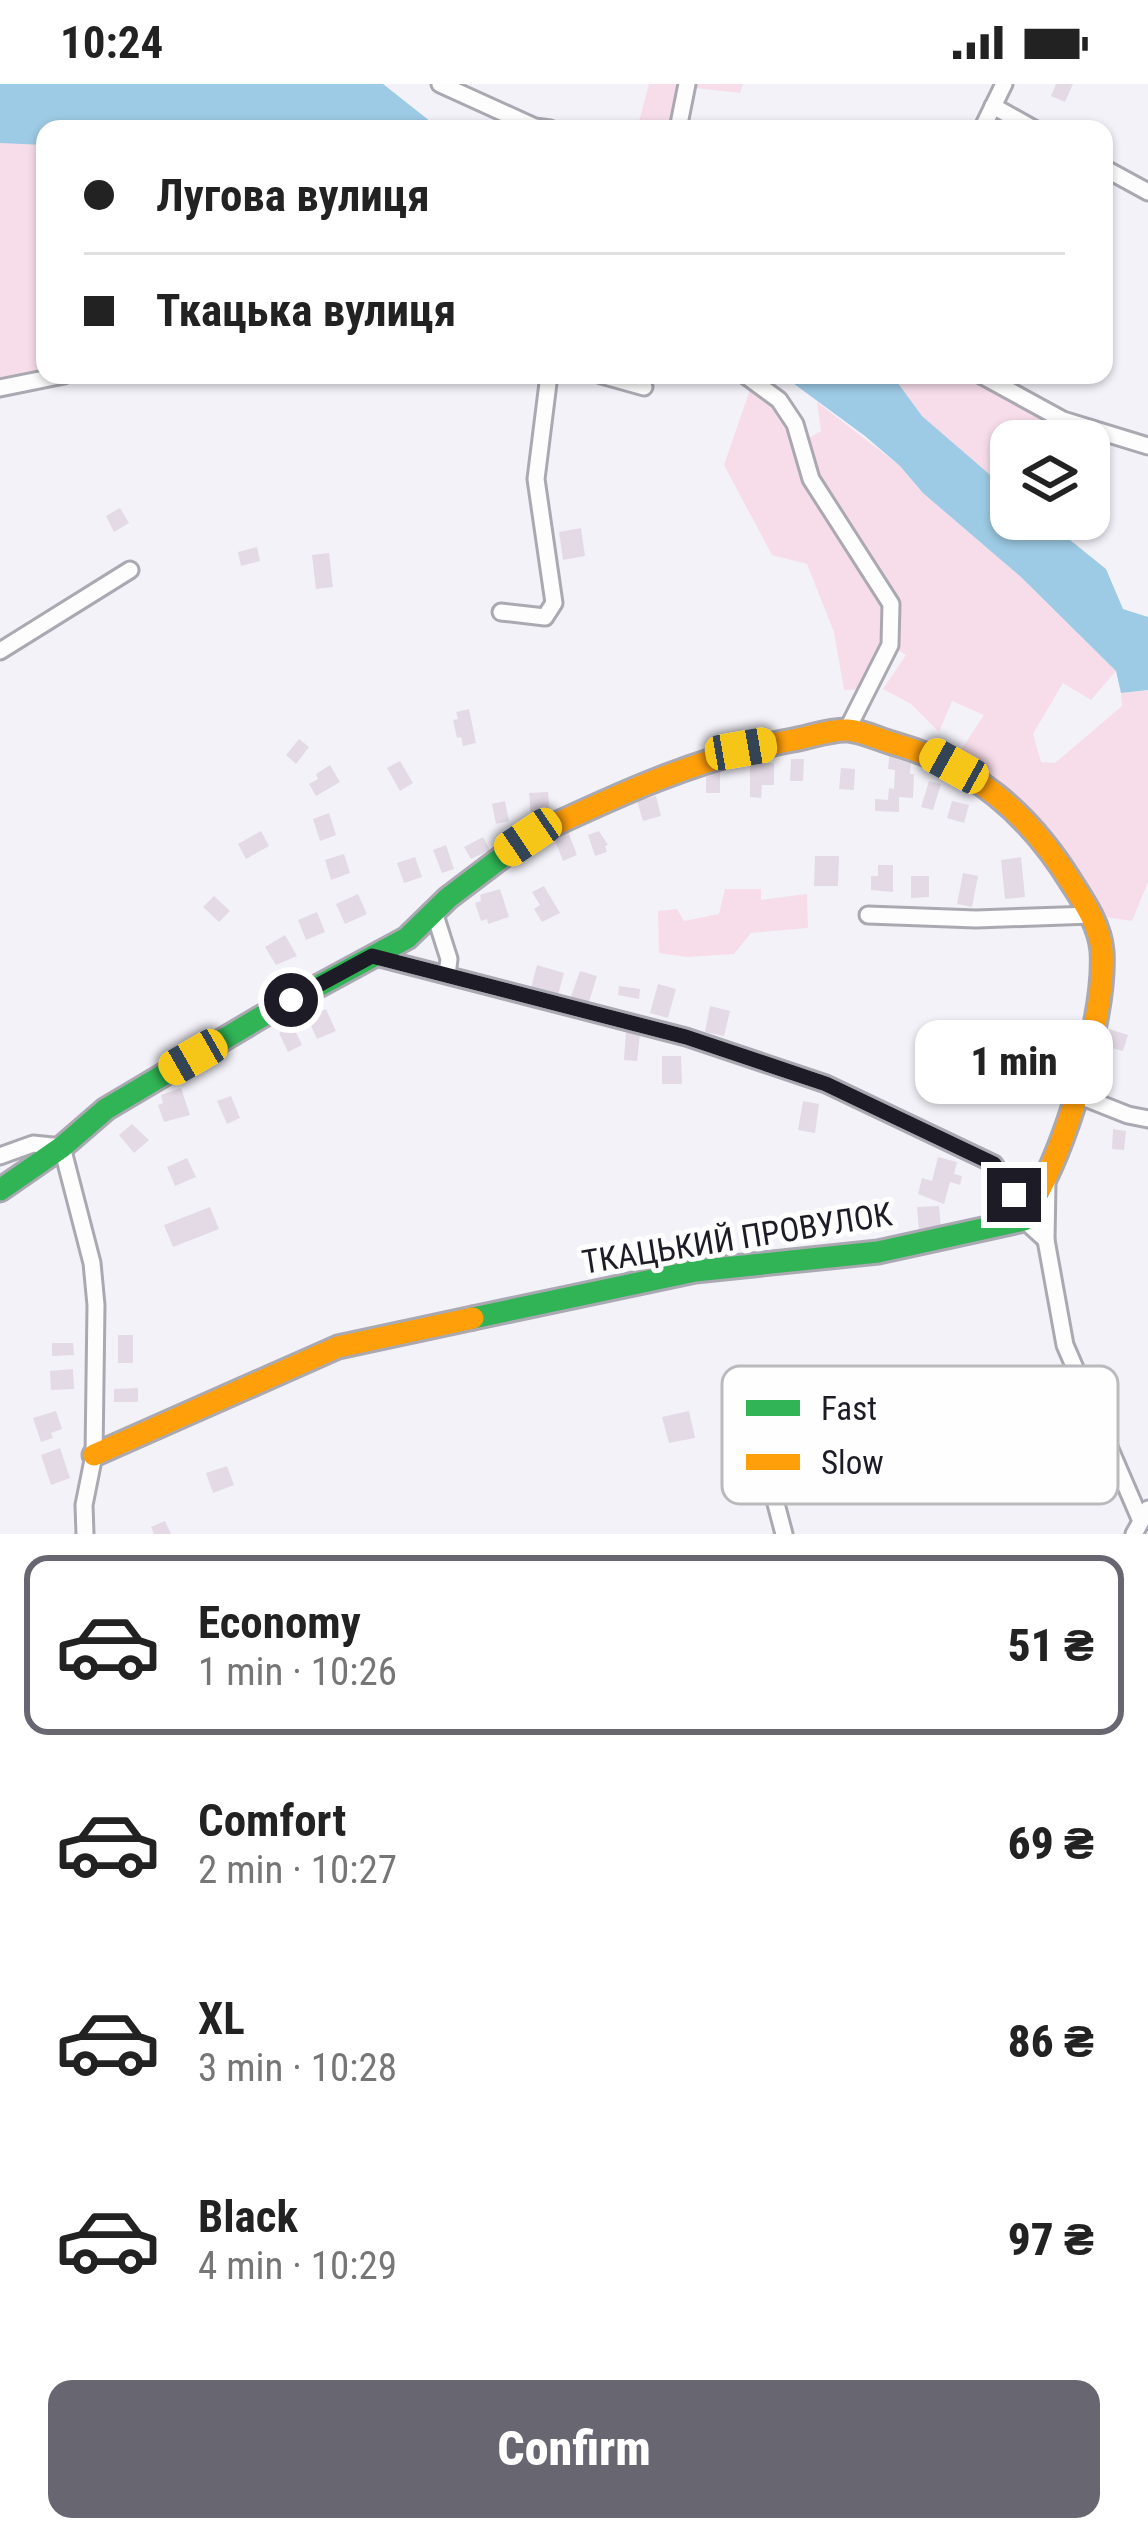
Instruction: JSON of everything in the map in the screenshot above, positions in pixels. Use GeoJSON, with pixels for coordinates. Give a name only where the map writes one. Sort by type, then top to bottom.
{"type":"FeatureCollection","features":[{"type":"Feature","properties":{"kind":"street"},"geometry":{"type":"LineString","coordinates":[[440,84],[520,120]]}},
{"type":"Feature","properties":{"kind":"street"},"geometry":{"type":"LineString","coordinates":[[676,120],[687,84]]}},
{"type":"Feature","properties":{"kind":"street"},"geometry":{"type":"LineString","coordinates":[[986,120],[1004,84]]}},
{"type":"Feature","properties":{"kind":"street"},"geometry":{"type":"LineString","coordinates":[[993,106],[1018,120]]}},
{"type":"Feature","properties":{"kind":"street"},"geometry":{"type":"LineString","coordinates":[[1113,173],[1148,192]]}},
{"type":"Feature","properties":{"kind":"street"},"geometry":{"type":"LineString","coordinates":[[0,388],[36,381]]}},
{"type":"Feature","properties":{"kind":"street"},"geometry":{"type":"LineString","coordinates":[[501,613],[545,617],[554,603],[536,478],[548,384]]}},
{"type":"Feature","properties":{"kind":"street"},"geometry":{"type":"LineString","coordinates":[[633,384],[644,387]]}},
{"type":"Feature","properties":{"kind":"street"},"geometry":{"type":"LineString","coordinates":[[757,384],[779,400],[795,424],[812,479],[891,604],[890,645],[848,730]]}},
{"type":"Feature","properties":{"kind":"street"},"geometry":{"type":"LineString","coordinates":[[998,384],[1064,420],[1148,446]]}},
{"type":"Feature","properties":{"kind":"street"},"geometry":{"type":"LineString","coordinates":[[0,651],[130,570]]}},
{"type":"Feature","properties":{"kind":"street"},"geometry":{"type":"LineString","coordinates":[[0,1190],[106,1109],[407,938],[448,898],[528,837],[654,778],[741,749],[848,730],[932,754],[976,778],[1018,810],[1088,906],[1102,950],[1098,994],[1076,1094],[1047,1180],[1024,1220]]}},
{"type":"Feature","properties":{"kind":"street"},"geometry":{"type":"LineString","coordinates":[[868,915],[976,919],[1088,906]]}},
{"type":"Feature","properties":{"kind":"street"},"geometry":{"type":"LineString","coordinates":[[435,915],[449,959],[447,975]]}},
{"type":"Feature","properties":{"kind":"street"},"geometry":{"type":"LineString","coordinates":[[372,956],[686,1037],[826,1084],[994,1164],[1024,1220],[1046,1240]]}},
{"type":"Feature","properties":{"kind":"street"},"geometry":{"type":"LineString","coordinates":[[1076,1094],[1148,1119]]}},
{"type":"Feature","properties":{"kind":"street"},"geometry":{"type":"LineString","coordinates":[[0,1156],[33,1144],[62,1147]]}},
{"type":"Feature","properties":{"kind":"street"},"geometry":{"type":"LineString","coordinates":[[62,1147],[92,1264],[96,1305],[94,1455],[84,1504],[85,1534]]}},
{"type":"Feature","properties":{"kind":"street"},"geometry":{"type":"LineString","coordinates":[[1047,1180],[1046,1240],[1065,1346],[1074,1366]]}},
{"type":"Feature","properties":{"kind":"street","name":"ТКАЦЬКИЙ ПРОВУЛОК"},"geometry":{"type":"LineString","coordinates":[[94,1455],[338,1347],[695,1271],[878,1252],[1024,1220]]}},
{"type":"Feature","properties":{"kind":"street"},"geometry":{"type":"LineString","coordinates":[[1118,1467],[1141,1521]]}},
{"type":"Feature","properties":{"kind":"street"},"geometry":{"type":"LineString","coordinates":[[776,1504],[784,1534]]}},
{"type":"Feature","properties":{"kind":"shaded area"},"geometry":{"type":"Polygon","coordinates":[[[649,84],[743,84],[740,93],[687,87],[682,120],[639,120],[649,84]]]}},
{"type":"Feature","properties":{"kind":"shaded area"},"geometry":{"type":"Polygon","coordinates":[[[0,143],[36,144],[36,378],[0,388],[0,143]]]}},
{"type":"Feature","properties":{"kind":"shaded area"},"geometry":{"type":"Polygon","coordinates":[[[752,384],[779,400],[801,442],[821,431],[817,402],[900,466],[923,493],[1022,578],[1116,671],[1091,700],[1063,683],[1033,734],[1041,762],[1055,763],[1122,706],[1121,693],[1148,690],[1148,882],[1132,921],[1092,915],[1018,810],[959,753],[984,715],[952,701],[939,732],[911,704],[883,689],[906,655],[890,645],[866,689],[844,690],[834,632],[807,564],[772,555],[724,465],[752,384]]]}},
{"type":"Feature","properties":{"kind":"shaded area"},"geometry":{"type":"Polygon","coordinates":[[[899,384],[997,384],[1063,420],[990,420],[990,475],[922,416],[899,384]]]}},
{"type":"Feature","properties":{"kind":"shaded area"},"geometry":{"type":"Polygon","coordinates":[[[725,889],[761,889],[761,900],[807,894],[808,928],[751,933],[734,954],[687,957],[659,953],[658,911],[677,909],[684,921],[719,914],[725,889]]]}},
{"type":"Feature","properties":{"kind":"water"},"geometry":{"type":"Polygon","coordinates":[[[0,84],[383,84],[429,120],[36,120],[36,145],[0,143],[0,84]]]}},
{"type":"Feature","properties":{"kind":"water"},"geometry":{"type":"Polygon","coordinates":[[[794,384],[899,384],[922,416],[990,475],[990,540],[1070,540],[1106,569],[1123,609],[1148,617],[1148,690],[1121,693],[1116,671],[1022,578],[923,493],[900,466],[794,384]]]}},
{"type":"Feature","properties":{"kind":"building"},"geometry":{"type":"Polygon","coordinates":[[[1056,84],[1073,84],[1065,102],[1051,96],[1056,84]]]}},
{"type":"Feature","properties":{"kind":"building"},"geometry":{"type":"Polygon","coordinates":[[[120,508],[129,523],[114,532],[106,516],[120,508]]]}},
{"type":"Feature","properties":{"kind":"building"},"geometry":{"type":"Polygon","coordinates":[[[581,528],[585,556],[563,560],[559,532],[581,528]]]}},
{"type":"Feature","properties":{"kind":"building"},"geometry":{"type":"Polygon","coordinates":[[[257,547],[260,561],[241,566],[238,552],[257,547]]]}},
{"type":"Feature","properties":{"kind":"building"},"geometry":{"type":"Polygon","coordinates":[[[329,553],[333,587],[316,589],[312,555],[329,553]]]}},
{"type":"Feature","properties":{"kind":"building"},"geometry":{"type":"Polygon","coordinates":[[[469,709],[476,743],[463,746],[453,720],[458,719],[456,712],[469,709]]]}},
{"type":"Feature","properties":{"kind":"building"},"geometry":{"type":"Polygon","coordinates":[[[299,739],[309,747],[296,764],[286,755],[299,739]]]}},
{"type":"Feature","properties":{"kind":"building"},"geometry":{"type":"Polygon","coordinates":[[[890,749],[898,750],[897,759],[911,760],[913,798],[899,797],[899,812],[875,811],[875,799],[888,800],[889,788],[894,789],[895,770],[888,769],[890,749]]]}},
{"type":"Feature","properties":{"kind":"building"},"geometry":{"type":"Polygon","coordinates":[[[791,759],[804,759],[803,781],[790,781],[791,759]]]}},
{"type":"Feature","properties":{"kind":"building"},"geometry":{"type":"Polygon","coordinates":[[[400,761],[413,783],[400,791],[387,768],[400,761]]]}},
{"type":"Feature","properties":{"kind":"building"},"geometry":{"type":"Polygon","coordinates":[[[750,762],[774,763],[774,785],[762,785],[761,798],[750,797],[750,762]]]}},
{"type":"Feature","properties":{"kind":"building"},"geometry":{"type":"Polygon","coordinates":[[[330,765],[340,782],[316,796],[309,784],[330,765]]]}},
{"type":"Feature","properties":{"kind":"building"},"geometry":{"type":"Polygon","coordinates":[[[841,768],[855,769],[854,790],[839,789],[841,768]]]}},
{"type":"Feature","properties":{"kind":"building"},"geometry":{"type":"Polygon","coordinates":[[[706,772],[720,772],[720,793],[706,793],[706,772]]]}},
{"type":"Feature","properties":{"kind":"building"},"geometry":{"type":"Polygon","coordinates":[[[929,781],[941,784],[933,810],[921,807],[929,781]]]}},
{"type":"Feature","properties":{"kind":"building"},"geometry":{"type":"Polygon","coordinates":[[[548,792],[550,813],[531,815],[529,793],[548,792]]]}},
{"type":"Feature","properties":{"kind":"building"},"geometry":{"type":"Polygon","coordinates":[[[656,796],[661,816],[643,821],[637,801],[656,796]]]}},
{"type":"Feature","properties":{"kind":"building"},"geometry":{"type":"Polygon","coordinates":[[[505,801],[509,821],[496,824],[492,804],[505,801]]]}},
{"type":"Feature","properties":{"kind":"building"},"geometry":{"type":"Polygon","coordinates":[[[952,801],[969,805],[964,823],[947,818],[952,801]]]}},
{"type":"Feature","properties":{"kind":"building"},"geometry":{"type":"Polygon","coordinates":[[[329,813],[336,835],[320,841],[313,819],[329,813]]]}},
{"type":"Feature","properties":{"kind":"building"},"geometry":{"type":"Polygon","coordinates":[[[261,831],[269,846],[246,859],[238,844],[261,831]]]}},
{"type":"Feature","properties":{"kind":"building"},"geometry":{"type":"Polygon","coordinates":[[[599,831],[607,852],[595,856],[588,835],[599,831]]]}},
{"type":"Feature","properties":{"kind":"building"},"geometry":{"type":"Polygon","coordinates":[[[568,832],[577,855],[563,861],[554,838],[568,832]]]}},
{"type":"Feature","properties":{"kind":"building"},"geometry":{"type":"Polygon","coordinates":[[[483,837],[490,850],[471,859],[464,847],[483,837]]]}},
{"type":"Feature","properties":{"kind":"building"},"geometry":{"type":"Polygon","coordinates":[[[446,845],[454,869],[442,873],[433,850],[446,845]]]}},
{"type":"Feature","properties":{"kind":"building"},"geometry":{"type":"Polygon","coordinates":[[[344,854],[350,873],[331,880],[325,860],[344,854]]]}},
{"type":"Feature","properties":{"kind":"building"},"geometry":{"type":"Polygon","coordinates":[[[815,856],[839,856],[838,886],[814,886],[815,856]]]}},
{"type":"Feature","properties":{"kind":"building"},"geometry":{"type":"Polygon","coordinates":[[[415,857],[422,877],[404,883],[397,863],[415,857]]]}},
{"type":"Feature","properties":{"kind":"building"},"geometry":{"type":"Polygon","coordinates":[[[1021,857],[1025,897],[1005,899],[1001,860],[1021,857]]]}},
{"type":"Feature","properties":{"kind":"building"},"geometry":{"type":"Polygon","coordinates":[[[878,865],[893,865],[893,892],[871,890],[871,876],[878,876],[878,865]]]}},
{"type":"Feature","properties":{"kind":"building"},"geometry":{"type":"Polygon","coordinates":[[[963,873],[978,876],[972,907],[957,904],[963,873]]]}},
{"type":"Feature","properties":{"kind":"building"},"geometry":{"type":"Polygon","coordinates":[[[911,876],[929,876],[929,897],[911,898],[911,876]]]}},
{"type":"Feature","properties":{"kind":"building"},"geometry":{"type":"Polygon","coordinates":[[[544,886],[560,913],[542,922],[532,892],[544,886]]]}},
{"type":"Feature","properties":{"kind":"building"},"geometry":{"type":"Polygon","coordinates":[[[500,889],[509,917],[488,924],[487,919],[481,921],[475,903],[481,901],[480,895],[500,889]]]}},
{"type":"Feature","properties":{"kind":"building"},"geometry":{"type":"Polygon","coordinates":[[[358,894],[367,914],[345,924],[336,904],[358,894]]]}},
{"type":"Feature","properties":{"kind":"building"},"geometry":{"type":"Polygon","coordinates":[[[214,896],[230,911],[219,922],[203,907],[214,896]]]}},
{"type":"Feature","properties":{"kind":"building"},"geometry":{"type":"Polygon","coordinates":[[[317,912],[325,932],[306,940],[298,920],[317,912]]]}},
{"type":"Feature","properties":{"kind":"building"},"geometry":{"type":"Polygon","coordinates":[[[285,935],[297,956],[276,965],[265,947],[285,935]]]}},
{"type":"Feature","properties":{"kind":"building"},"geometry":{"type":"Polygon","coordinates":[[[537,965],[564,973],[558,995],[531,988],[537,965]]]}},
{"type":"Feature","properties":{"kind":"building"},"geometry":{"type":"Polygon","coordinates":[[[580,971],[597,976],[588,1005],[570,999],[580,971]]]}},
{"type":"Feature","properties":{"kind":"building"},"geometry":{"type":"Polygon","coordinates":[[[658,984],[676,989],[668,1018],[650,1013],[658,984]]]}},
{"type":"Feature","properties":{"kind":"building"},"geometry":{"type":"Polygon","coordinates":[[[619,986],[640,989],[639,999],[618,995],[619,986]]]}},
{"type":"Feature","properties":{"kind":"building"},"geometry":{"type":"Polygon","coordinates":[[[710,1006],[730,1011],[724,1036],[705,1032],[710,1006]]]}},
{"type":"Feature","properties":{"kind":"building"},"geometry":{"type":"Polygon","coordinates":[[[326,1009],[336,1031],[317,1039],[307,1017],[326,1009]]]}},
{"type":"Feature","properties":{"kind":"building"},"geometry":{"type":"Polygon","coordinates":[[[293,1026],[302,1045],[288,1052],[279,1033],[293,1026]]]}},
{"type":"Feature","properties":{"kind":"building"},"geometry":{"type":"Polygon","coordinates":[[[1109,1029],[1128,1035],[1123,1051],[1104,1046],[1109,1029]]]}},
{"type":"Feature","properties":{"kind":"building"},"geometry":{"type":"Polygon","coordinates":[[[626,1032],[640,1034],[637,1061],[624,1060],[626,1032]]]}},
{"type":"Feature","properties":{"kind":"building"},"geometry":{"type":"Polygon","coordinates":[[[662,1056],[681,1056],[682,1084],[662,1084],[662,1056]]]}},
{"type":"Feature","properties":{"kind":"building"},"geometry":{"type":"Polygon","coordinates":[[[181,1088],[190,1115],[164,1122],[158,1105],[163,1103],[161,1095],[181,1088]]]}},
{"type":"Feature","properties":{"kind":"building"},"geometry":{"type":"Polygon","coordinates":[[[231,1096],[240,1118],[227,1124],[217,1101],[231,1096]]]}},
{"type":"Feature","properties":{"kind":"building"},"geometry":{"type":"Polygon","coordinates":[[[803,1101],[819,1104],[815,1133],[798,1130],[803,1101]]]}},
{"type":"Feature","properties":{"kind":"building"},"geometry":{"type":"Polygon","coordinates":[[[132,1124],[149,1140],[134,1153],[119,1135],[132,1124]]]}},
{"type":"Feature","properties":{"kind":"building"},"geometry":{"type":"Polygon","coordinates":[[[1113,1129],[1126,1131],[1124,1150],[1112,1149],[1113,1129]]]}},
{"type":"Feature","properties":{"kind":"building"},"geometry":{"type":"Polygon","coordinates":[[[938,1157],[957,1162],[954,1174],[962,1176],[960,1185],[950,1182],[944,1204],[918,1194],[922,1178],[932,1181],[938,1157]]]}},
{"type":"Feature","properties":{"kind":"building"},"geometry":{"type":"Polygon","coordinates":[[[187,1158],[196,1177],[175,1186],[167,1167],[187,1158]]]}},
{"type":"Feature","properties":{"kind":"building"},"geometry":{"type":"Polygon","coordinates":[[[939,1206],[941,1228],[919,1230],[917,1207],[939,1206]]]}},
{"type":"Feature","properties":{"kind":"building"},"geometry":{"type":"Polygon","coordinates":[[[210,1207],[219,1229],[173,1247],[164,1225],[210,1207]]]}},
{"type":"Feature","properties":{"kind":"building"},"geometry":{"type":"Polygon","coordinates":[[[118,1335],[133,1335],[133,1363],[118,1363],[118,1335]]]}},
{"type":"Feature","properties":{"kind":"building"},"geometry":{"type":"Polygon","coordinates":[[[52,1343],[73,1343],[74,1355],[52,1356],[52,1343]]]}},
{"type":"Feature","properties":{"kind":"building"},"geometry":{"type":"Polygon","coordinates":[[[73,1369],[74,1389],[51,1390],[50,1371],[73,1369]]]}},
{"type":"Feature","properties":{"kind":"building"},"geometry":{"type":"Polygon","coordinates":[[[138,1388],[138,1402],[114,1402],[114,1389],[138,1388]]]}},
{"type":"Feature","properties":{"kind":"building"},"geometry":{"type":"Polygon","coordinates":[[[56,1411],[62,1429],[41,1442],[33,1418],[56,1411]]]}},
{"type":"Feature","properties":{"kind":"building"},"geometry":{"type":"Polygon","coordinates":[[[689,1411],[695,1438],[669,1443],[662,1417],[689,1411]]]}},
{"type":"Feature","properties":{"kind":"building"},"geometry":{"type":"Polygon","coordinates":[[[60,1448],[70,1478],[51,1485],[41,1455],[60,1448]]]}},
{"type":"Feature","properties":{"kind":"building"},"geometry":{"type":"Polygon","coordinates":[[[227,1466],[234,1485],[213,1493],[206,1473],[227,1466]]]}},
{"type":"Feature","properties":{"kind":"building"},"geometry":{"type":"Polygon","coordinates":[[[165,1521],[171,1534],[154,1534],[151,1527],[165,1521]]]}},
{"type":"Feature","properties":{"kind":"traffic: fast"},"geometry":{"type":"LineString","coordinates":[[0,1190],[106,1109],[407,938],[448,898],[510,851]]}},
{"type":"Feature","properties":{"kind":"traffic: fast"},"geometry":{"type":"LineString","coordinates":[[473,1318],[695,1271],[878,1252],[1024,1220],[1040,1189]]}},
{"type":"Feature","properties":{"kind":"traffic: slow"},"geometry":{"type":"LineString","coordinates":[[510,851],[528,837],[658,780],[758,747],[835,731],[859,732],[922,753],[974,779],[1018,814],[1056,859],[1083,900],[1101,942],[1102,977],[1092,1039],[1073,1106],[1040,1189]]}},
{"type":"Feature","properties":{"kind":"traffic: slow"},"geometry":{"type":"LineString","coordinates":[[94,1455],[338,1347],[473,1318]]}},
{"type":"Feature","properties":{"kind":"route"},"geometry":{"type":"LineString","coordinates":[[291,1000],[372,956],[686,1037],[826,1084],[994,1164],[1014,1195]]}}]}
